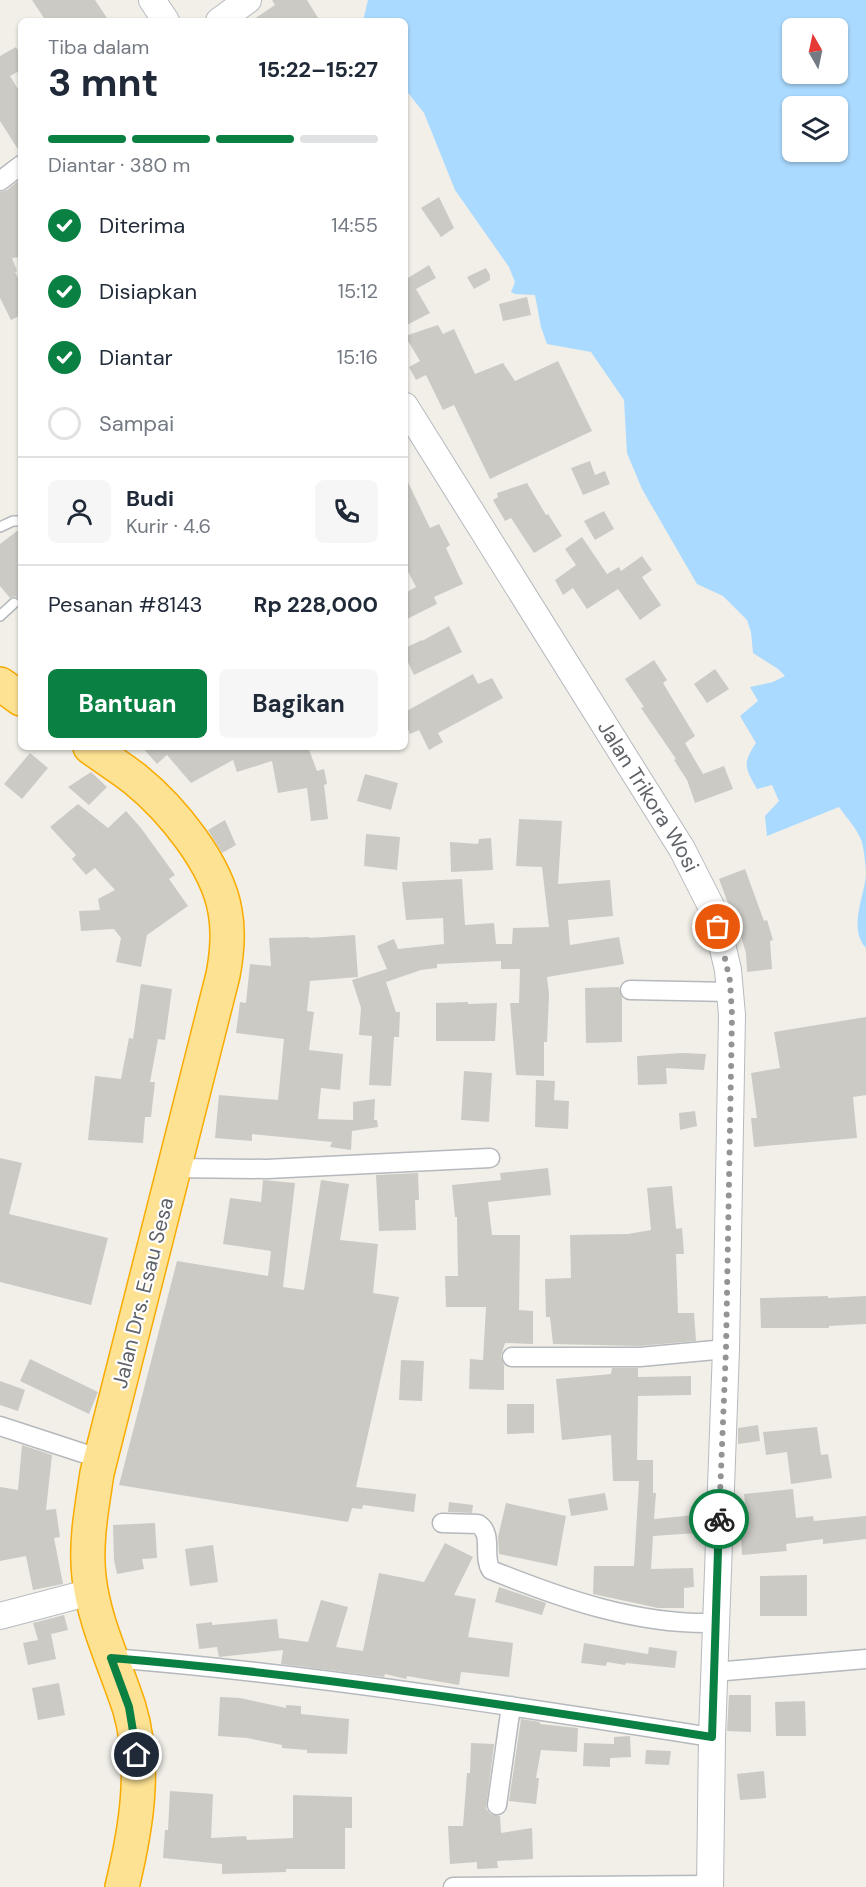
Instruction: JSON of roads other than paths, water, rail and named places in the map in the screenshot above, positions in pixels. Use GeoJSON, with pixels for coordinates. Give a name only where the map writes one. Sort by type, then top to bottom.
{"type":"FeatureCollection","features":[{"type":"Feature","properties":{"kind":"highway"},"geometry":{"type":"LineString","coordinates":[[0,684],[18,697]]}},
{"type":"Feature","properties":{"kind":"highway","name":"Jalan Drs. Esau Sesa"},"geometry":{"type":"LineString","coordinates":[[94,750],[136,780],[163,806],[204,858],[220,892],[225,909],[228,941],[223,975],[100,1459],[88,1539],[91,1592],[133,1722],[138,1774],[135,1833],[122,1887]]}},
{"type":"Feature","properties":{"kind":"street"},"geometry":{"type":"LineString","coordinates":[[152,0],[164,18]]}},
{"type":"Feature","properties":{"kind":"street"},"geometry":{"type":"LineString","coordinates":[[223,18],[248,0]]}},
{"type":"Feature","properties":{"kind":"street"},"geometry":{"type":"LineString","coordinates":[[0,181],[18,167]]}},
{"type":"Feature","properties":{"kind":"street","name":"Jalan Trikora Wosi"},"geometry":{"type":"LineString","coordinates":[[408,411],[682,849],[715,914],[728,970],[731,992],[732,1090],[726,1349],[715,1623],[710,1886]]}},
{"type":"Feature","properties":{"kind":"street"},"geometry":{"type":"LineString","coordinates":[[630,990],[731,992]]}},
{"type":"Feature","properties":{"kind":"street"},"geometry":{"type":"LineString","coordinates":[[173,1168],[267,1169],[490,1158]]}},
{"type":"Feature","properties":{"kind":"street"},"geometry":{"type":"LineString","coordinates":[[512,1357],[632,1357],[726,1349]]}},
{"type":"Feature","properties":{"kind":"street"},"geometry":{"type":"LineString","coordinates":[[0,1426],[100,1459]]}},
{"type":"Feature","properties":{"kind":"street"},"geometry":{"type":"LineString","coordinates":[[442,1523],[478,1524],[487,1538],[488,1564],[491,1570],[556,1595],[623,1614],[688,1624],[715,1623]]}},
{"type":"Feature","properties":{"kind":"street"},"geometry":{"type":"LineString","coordinates":[[0,1616],[91,1592]]}},
{"type":"Feature","properties":{"kind":"street"},"geometry":{"type":"LineString","coordinates":[[111,1658],[279,1674],[712,1737]]}},
{"type":"Feature","properties":{"kind":"street"},"geometry":{"type":"LineString","coordinates":[[714,1672],[866,1659]]}},
{"type":"Feature","properties":{"kind":"street"},"geometry":{"type":"LineString","coordinates":[[497,1805],[511,1706]]}},
{"type":"Feature","properties":{"kind":"street"},"geometry":{"type":"LineString","coordinates":[[453,1887],[710,1886]]}},
{"type":"Feature","properties":{"kind":"lane"},"geometry":{"type":"LineString","coordinates":[[0,527],[18,521]]}},
{"type":"Feature","properties":{"kind":"lane"},"geometry":{"type":"LineString","coordinates":[[0,616],[14,603]]}},
{"type":"Feature","properties":{"kind":"water"},"geometry":{"type":"Polygon","coordinates":[[[368,0],[866,0],[866,875],[862,842],[855,828],[839,807],[767,836],[765,816],[779,801],[772,785],[757,789],[750,776],[747,761],[756,743],[740,716],[758,701],[750,687],[773,682],[785,676],[753,653],[747,620],[723,596],[697,584],[642,489],[627,453],[624,400],[591,352],[547,344],[535,295],[511,292],[515,282],[509,267],[455,190],[424,113],[408,93],[408,18],[364,18],[368,0]]]}},
{"type":"Feature","properties":{"kind":"water"},"geometry":{"type":"Polygon","coordinates":[[[866,875],[866,948],[858,931],[858,913],[866,875]]]}}]}
